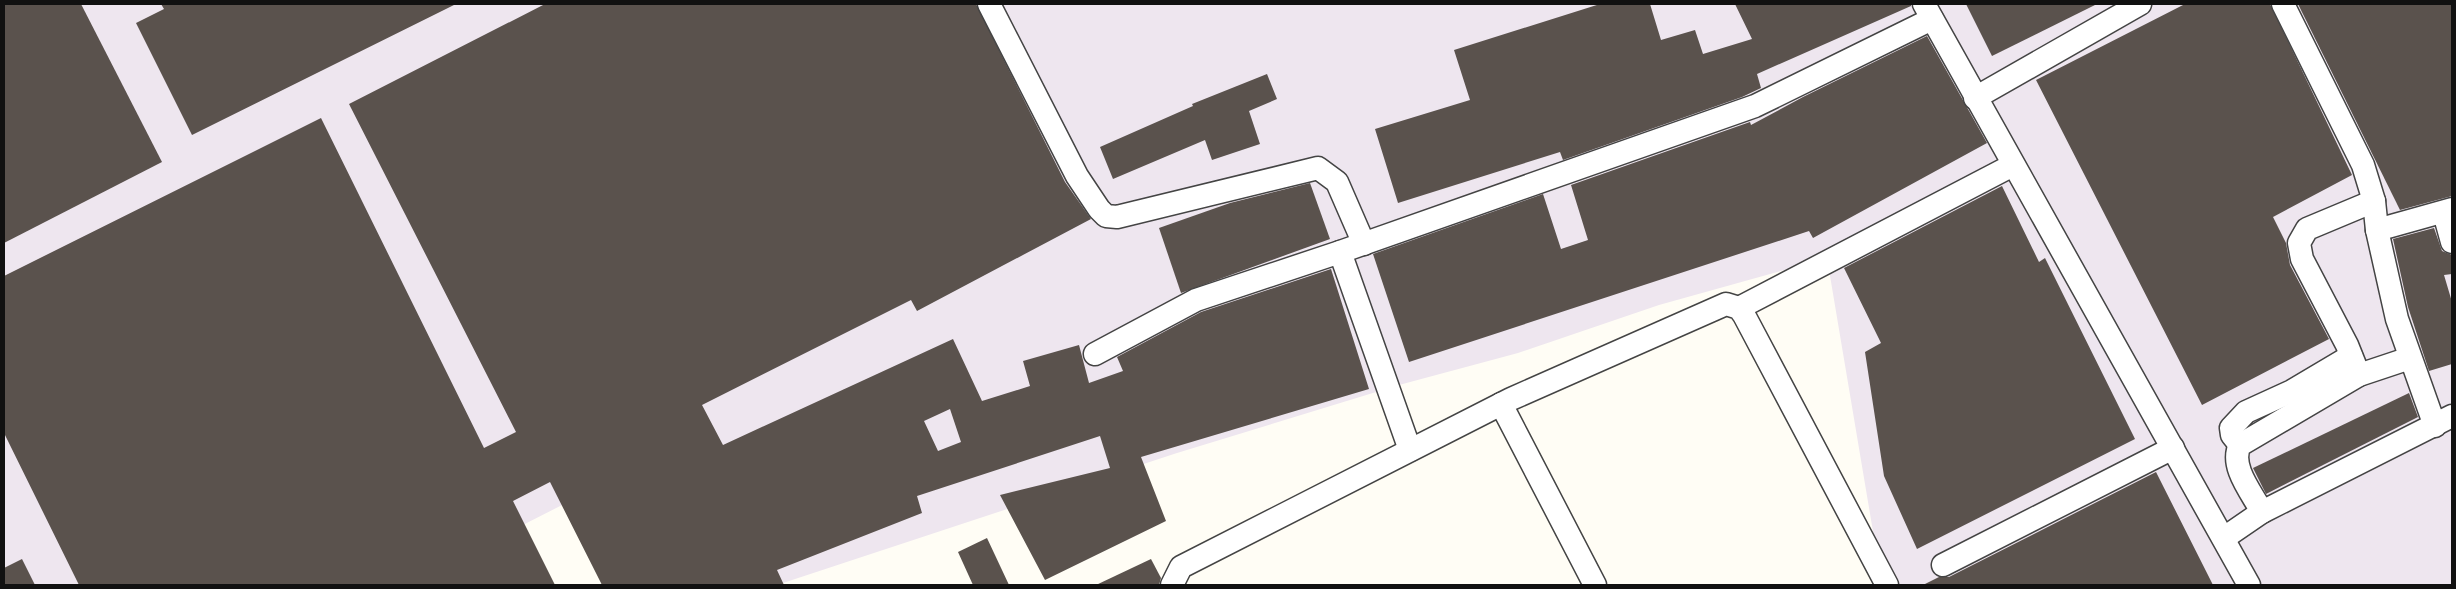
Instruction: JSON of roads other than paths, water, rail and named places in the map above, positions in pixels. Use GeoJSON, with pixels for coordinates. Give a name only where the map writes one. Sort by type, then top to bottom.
{"type":"FeatureCollection","features":[{"type":"Feature","properties":{"kind":"lane"},"geometry":{"type":"LineString","coordinates":[[989,4],[1077,176],[1099,209],[1106,216],[1116,217],[1318,168],[1337,182],[1364,244]]}},
{"type":"Feature","properties":{"kind":"lane"},"geometry":{"type":"LineString","coordinates":[[1975,98],[2140,4]]}},
{"type":"Feature","properties":{"kind":"lane"},"geometry":{"type":"LineString","coordinates":[[2224,538],[2262,512],[2444,421],[2410,358],[2397,319],[2377,230],[2374,201],[2363,165],[2283,4]]}},
{"type":"Feature","properties":{"kind":"lane"},"geometry":{"type":"LineString","coordinates":[[1095,354],[1196,300],[1364,244],[1755,106],[1928,12],[2249,585]]}},
{"type":"Feature","properties":{"kind":"lane"},"geometry":{"type":"LineString","coordinates":[[1739,308],[2013,164]]}},
{"type":"Feature","properties":{"kind":"lane"},"geometry":{"type":"LineString","coordinates":[[2355,366],[2302,258],[2298,243],[2307,229],[2374,201]]}},
{"type":"Feature","properties":{"kind":"lane"},"geometry":{"type":"LineString","coordinates":[[2377,230],[2448,211],[2452,242]]}},
{"type":"Feature","properties":{"kind":"lane"},"geometry":{"type":"LineString","coordinates":[[1340,252],[1410,450]]}},
{"type":"Feature","properties":{"kind":"lane"},"geometry":{"type":"LineString","coordinates":[[1172,585],[1181,567],[1410,450],[1501,404],[1726,304],[1739,308],[1887,585]]}},
{"type":"Feature","properties":{"kind":"lane"},"geometry":{"type":"LineString","coordinates":[[2262,512],[2237,465],[2235,454],[2240,445],[2355,366],[2410,358]]}},
{"type":"Feature","properties":{"kind":"lane"},"geometry":{"type":"LineString","coordinates":[[1501,404],[1595,585]]}},
{"type":"Feature","properties":{"kind":"lane"},"geometry":{"type":"LineString","coordinates":[[1943,565],[2173,448]]}}]}
